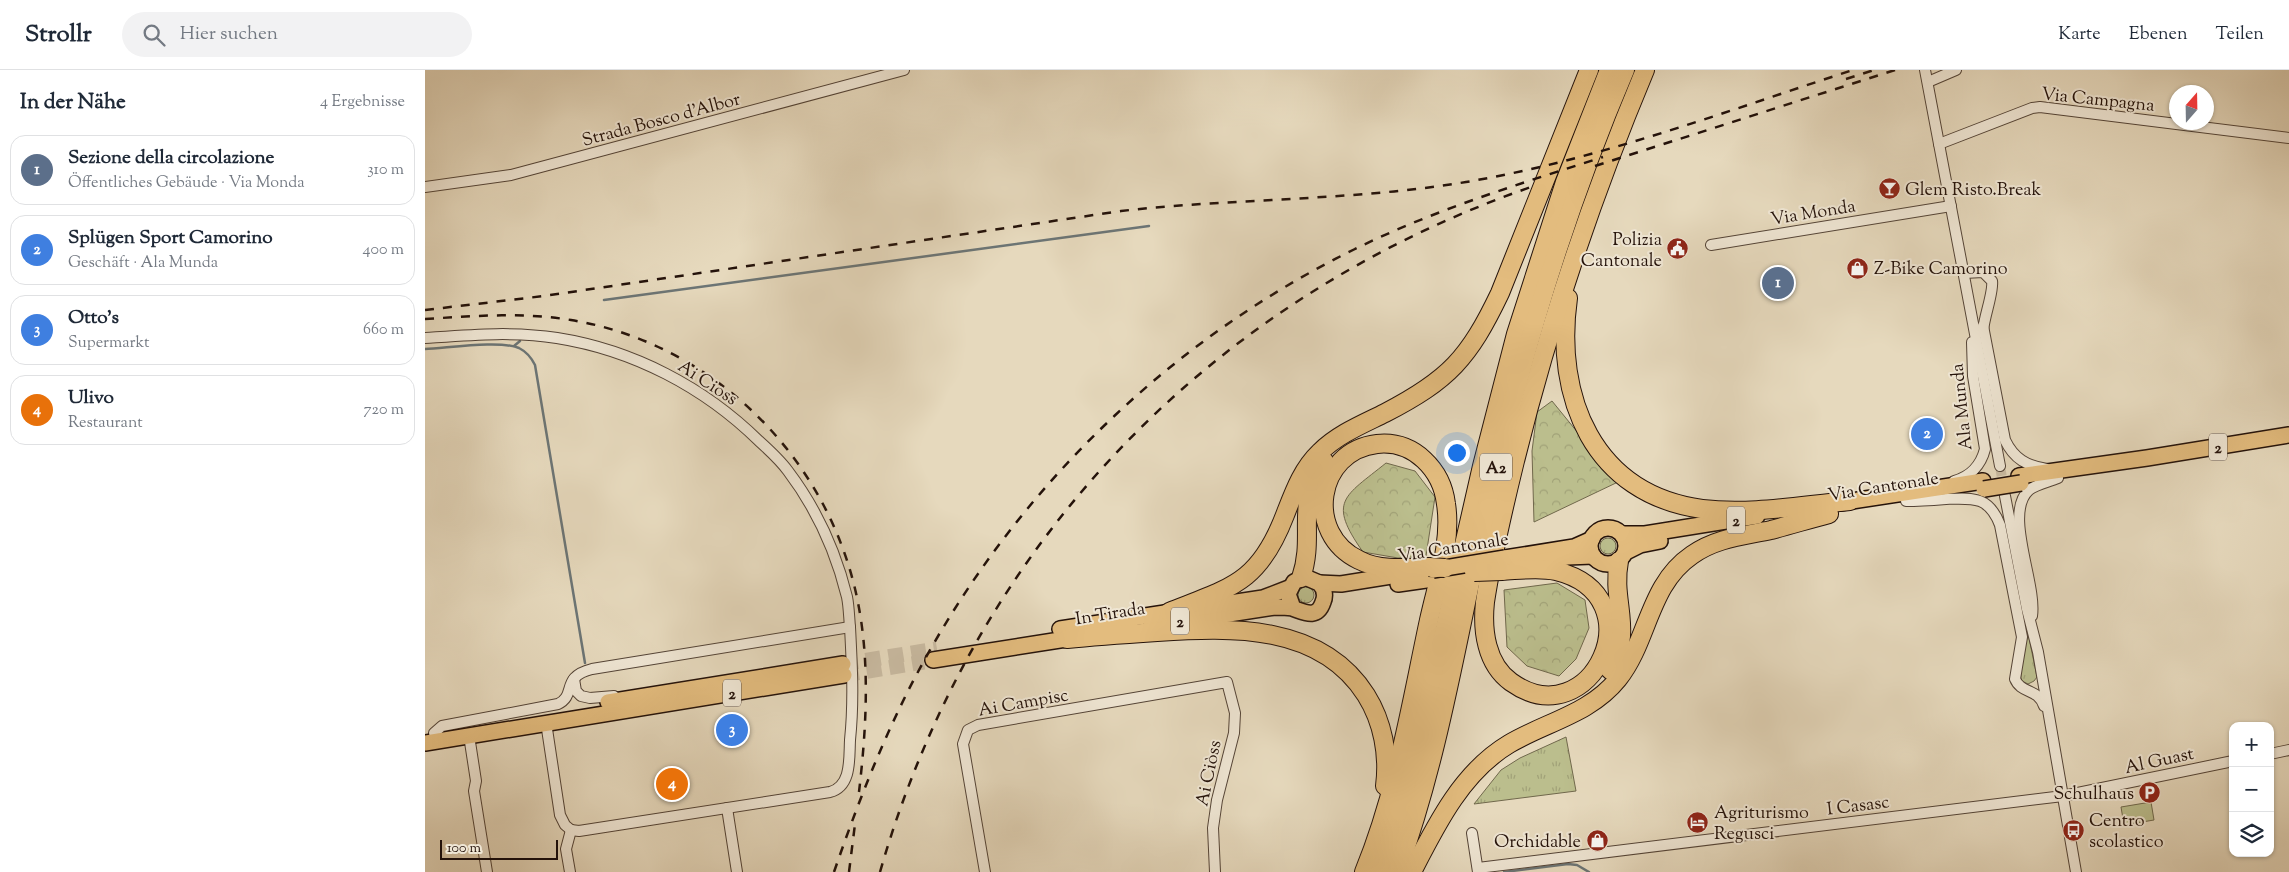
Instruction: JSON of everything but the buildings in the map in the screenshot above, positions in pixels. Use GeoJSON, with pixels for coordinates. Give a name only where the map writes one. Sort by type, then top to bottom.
{"type":"FeatureCollection","features":[{"type":"Feature","properties":{"kind":"highway"},"geometry":{"type":"LineString","coordinates":[[1169,612],[1227,590],[1256,568],[1276,538],[1295,489],[1307,468],[1328,445],[1355,428],[1413,399],[1437,383],[1459,362],[1477,338],[1500,293],[1589,70]]}},
{"type":"Feature","properties":{"kind":"highway","name":"A2"},"geometry":{"type":"LineString","coordinates":[[1380,872],[1411,777],[1482,466],[1514,342],[1565,182],[1609,70]]}},
{"type":"Feature","properties":{"kind":"highway","name":"A2"},"geometry":{"type":"LineString","coordinates":[[1397,872],[1418,812],[1435,744],[1488,502],[1523,359],[1568,216],[1625,70]]}},
{"type":"Feature","properties":{"kind":"highway","name":"A2"},"geometry":{"type":"LineString","coordinates":[[1474,572],[1504,566],[1539,569],[1559,572],[1582,582],[1599,601],[1608,625],[1606,650],[1597,668],[1581,684],[1562,692],[1546,694],[1528,691],[1510,681],[1496,666],[1489,650],[1484,614],[1500,527],[1530,402],[1557,308],[1586,223],[1645,70]]}},
{"type":"Feature","properties":{"kind":"highway","name":"A2"},"geometry":{"type":"LineString","coordinates":[[1586,223],[1567,305],[1565,328],[1566,364],[1577,413],[1592,440],[1613,466],[1648,492],[1678,504],[1700,508],[1735,510],[1850,501]]}},
{"type":"Feature","properties":{"kind":"highway"},"geometry":{"type":"LineString","coordinates":[[1295,583],[1307,551],[1306,511],[1313,482],[1331,453],[1355,428]]}},
{"type":"Feature","properties":{"kind":"highway"},"geometry":{"type":"LineString","coordinates":[[1364,872],[1389,800],[1408,723],[1443,558],[1447,516],[1445,495],[1438,476],[1427,462],[1416,453],[1394,445],[1378,444],[1363,448],[1348,456],[1333,472],[1323,497],[1325,522],[1338,545],[1351,556],[1369,564],[1391,568],[1432,571]]}},
{"type":"Feature","properties":{"kind":"highway"},"geometry":{"type":"LineString","coordinates":[[1534,731],[1578,712],[1601,697],[1613,685],[1631,659],[1663,585],[1687,558],[1701,549],[1725,539],[1771,530],[1829,514]]}},
{"type":"Feature","properties":{"kind":"highway"},"geometry":{"type":"LineString","coordinates":[[1412,872],[1453,799],[1470,777],[1500,750],[1534,731],[1588,696],[1612,666],[1618,652],[1622,632],[1621,611],[1616,585],[1623,557]]}},
{"type":"Feature","properties":{"kind":"highway"},"geometry":{"type":"LineString","coordinates":[[1067,638],[1197,629],[1242,630],[1286,637],[1306,644],[1331,658],[1353,677],[1365,693],[1375,711],[1382,733],[1386,752],[1386,778],[1375,843]]}},
{"type":"Feature","properties":{"kind":"main road","name":"Via Cantonale"},"geometry":{"type":"LineString","coordinates":[[1623,557],[1646,543],[1829,514],[1937,489],[2020,480],[2289,435]]}},
{"type":"Feature","properties":{"kind":"main road","name":"Via Cantonale"},"geometry":{"type":"LineString","coordinates":[[1623,534],[1645,534],[1850,501],[1905,497]]}},
{"type":"Feature","properties":{"kind":"main road"},"geometry":{"type":"LineString","coordinates":[[1605,528],[1614,529],[1623,534],[1627,543],[1623,557],[1607,564],[1599,562],[1593,556],[1590,546],[1596,533],[1605,528]]}},
{"type":"Feature","properties":{"kind":"main road","name":"Via Cantonale"},"geometry":{"type":"LineString","coordinates":[[1504,566],[1574,547],[1592,539]]}},
{"type":"Feature","properties":{"kind":"main road","name":"Via Cantonale"},"geometry":{"type":"LineString","coordinates":[[1319,583],[1341,584],[1432,571],[1504,566],[1567,557],[1593,556]]}},
{"type":"Feature","properties":{"kind":"main road","name":"Via Cantonale"},"geometry":{"type":"LineString","coordinates":[[1324,601],[1347,592],[1432,571],[1474,572]]}},
{"type":"Feature","properties":{"kind":"main road"},"geometry":{"type":"LineString","coordinates":[[1310,578],[1319,583],[1324,592],[1324,601],[1318,609],[1312,613],[1302,613],[1293,608],[1288,597],[1295,583],[1310,578]]}},
{"type":"Feature","properties":{"kind":"main road","name":"2"},"geometry":{"type":"LineString","coordinates":[[1169,612],[1271,596],[1295,583]]}},
{"type":"Feature","properties":{"kind":"main road","name":"In Tirada"},"geometry":{"type":"LineString","coordinates":[[1169,612],[935,655],[1067,638],[1268,608],[1293,608]]}},
{"type":"Feature","properties":{"kind":"main road","name":"2"},"geometry":{"type":"LineString","coordinates":[[428,737],[551,717],[638,697],[844,670],[586,716],[551,717]]}},
{"type":"Feature","properties":{"kind":"street","name":"Strada Bosco d'Albor"},"geometry":{"type":"LineString","coordinates":[[425,186],[511,175],[867,75],[904,70]]}},
{"type":"Feature","properties":{"kind":"street","name":"Ala Munda"},"geometry":{"type":"LineString","coordinates":[[1925,70],[1964,273],[2002,431],[2011,452],[2028,465],[2058,474]]}},
{"type":"Feature","properties":{"kind":"street"},"geometry":{"type":"LineString","coordinates":[[1928,82],[1956,70]]}},
{"type":"Feature","properties":{"kind":"street","name":"Via Campagna"},"geometry":{"type":"LineString","coordinates":[[1939,144],[2031,108],[2040,107],[2289,138]]}},
{"type":"Feature","properties":{"kind":"street","name":"Via Monda"},"geometry":{"type":"LineString","coordinates":[[1711,245],[1951,206]]}},
{"type":"Feature","properties":{"kind":"street","name":"Ala Munda"},"geometry":{"type":"LineString","coordinates":[[1905,497],[1958,480],[1973,470],[1982,458],[1985,442],[1973,376],[1978,325],[1993,287],[1992,281],[1983,272],[1964,273]]}},
{"type":"Feature","properties":{"kind":"street","name":"Ala Munda"},"geometry":{"type":"LineString","coordinates":[[1978,325],[1980,359],[2000,466]]}},
{"type":"Feature","properties":{"kind":"street","name":"Ai Cioss"},"geometry":{"type":"LineString","coordinates":[[425,338],[512,334],[580,342],[629,357],[669,375],[724,409],[787,469],[802,491],[834,555],[847,597],[853,696],[845,783],[840,788],[830,792],[727,808]]}},
{"type":"Feature","properties":{"kind":"street"},"geometry":{"type":"LineString","coordinates":[[2032,622],[2033,600],[2019,526],[2020,506],[2027,492],[2058,474]]}},
{"type":"Feature","properties":{"kind":"street"},"geometry":{"type":"LineString","coordinates":[[2005,496],[2027,609],[2032,622],[2077,872]]}},
{"type":"Feature","properties":{"kind":"street"},"geometry":{"type":"LineString","coordinates":[[1905,497],[1970,498],[1985,503],[1992,510],[2000,525],[2022,637]]}},
{"type":"Feature","properties":{"kind":"street"},"geometry":{"type":"LineString","coordinates":[[2027,609],[2027,620],[2022,637],[2015,679],[2019,686],[2039,696],[2048,717]]}},
{"type":"Feature","properties":{"kind":"street"},"geometry":{"type":"LineString","coordinates":[[737,872],[727,808],[579,831],[571,830],[565,825],[560,815],[551,717],[566,697],[570,682],[582,672],[600,667],[850,627]]}},
{"type":"Feature","properties":{"kind":"street"},"geometry":{"type":"LineString","coordinates":[[2027,689],[2039,684],[2041,676]]}},
{"type":"Feature","properties":{"kind":"street"},"geometry":{"type":"LineString","coordinates":[[574,678],[576,691],[581,696],[590,698],[624,695],[638,697]]}},
{"type":"Feature","properties":{"kind":"street","name":"Ai Campisc"},"geometry":{"type":"LineString","coordinates":[[985,872],[963,744],[969,730],[978,725],[1227,682]]}},
{"type":"Feature","properties":{"kind":"street","name":"Ai Ciòss"},"geometry":{"type":"LineString","coordinates":[[1215,872],[1213,828],[1217,800],[1234,733],[1235,713],[1227,682]]}},
{"type":"Feature","properties":{"kind":"street"},"geometry":{"type":"LineString","coordinates":[[425,750],[470,742],[551,717],[590,698]]}},
{"type":"Feature","properties":{"kind":"street"},"geometry":{"type":"LineString","coordinates":[[428,737],[442,726],[551,717]]}},
{"type":"Feature","properties":{"kind":"street"},"geometry":{"type":"LineString","coordinates":[[470,742],[487,872]]}},
{"type":"Feature","properties":{"kind":"street"},"geometry":{"type":"LineString","coordinates":[[2274,753],[2289,750]]}},
{"type":"Feature","properties":{"kind":"street","name":"Al Guast"},"geometry":{"type":"LineString","coordinates":[[2063,796],[2229,762]]}},
{"type":"Feature","properties":{"kind":"street","name":"I Casasc"},"geometry":{"type":"LineString","coordinates":[[1472,833],[1478,870],[2063,796]]}},
{"type":"Feature","properties":{"kind":"street"},"geometry":{"type":"LineString","coordinates":[[571,830],[566,849],[571,872]]}},
{"type":"Feature","properties":{"kind":"green space"},"geometry":{"type":"Polygon","coordinates":[[[1552,401],[1618,482],[1534,522],[1532,451],[1537,412],[1552,401]]]}},
{"type":"Feature","properties":{"kind":"green space"},"geometry":{"type":"Polygon","coordinates":[[[1386,463],[1415,471],[1435,497],[1426,556],[1398,558],[1363,552],[1352,535],[1343,510],[1345,501],[1360,484],[1386,463]]]}},
{"type":"Feature","properties":{"kind":"green space"},"geometry":{"type":"Polygon","coordinates":[[[1605,538],[1611,538],[1616,543],[1614,552],[1605,554],[1600,549],[1600,543],[1605,538]]]}},
{"type":"Feature","properties":{"kind":"green space"},"geometry":{"type":"Polygon","coordinates":[[[1557,583],[1585,600],[1589,628],[1576,659],[1559,676],[1527,666],[1507,647],[1504,590],[1557,583]]]}},
{"type":"Feature","properties":{"kind":"green space"},"geometry":{"type":"Polygon","coordinates":[[[1303,587],[1309,587],[1314,592],[1312,601],[1303,603],[1298,598],[1298,592],[1303,587]]]}},
{"type":"Feature","properties":{"kind":"green space"},"geometry":{"type":"Polygon","coordinates":[[[2028,633],[2037,677],[2028,684],[2022,681],[2019,675],[2028,633]]]}},
{"type":"Feature","properties":{"kind":"green space"},"geometry":{"type":"Polygon","coordinates":[[[1566,737],[1576,791],[1474,804],[1501,770],[1520,758],[1566,737]]]}},
{"type":"Feature","properties":{"kind":"green space"},"geometry":{"type":"Polygon","coordinates":[[[2151,802],[2154,820],[2124,825],[2121,807],[2151,802]]]}},
{"type":"Feature","properties":{"kind":"waterway"},"geometry":{"type":"LineString","coordinates":[[604,300],[1149,226]]}},
{"type":"Feature","properties":{"kind":"waterway"},"geometry":{"type":"LineString","coordinates":[[514,346],[520,341]]}},
{"type":"Feature","properties":{"kind":"waterway"},"geometry":{"type":"LineString","coordinates":[[425,349],[473,345],[510,346],[524,351],[535,365],[585,663]]}},
{"type":"Feature","properties":{"kind":"waterway"},"geometry":{"type":"LineString","coordinates":[[1504,872],[1568,864],[1577,865],[1589,872]]}},
{"type":"Feature","properties":{"kind":"tunnel"},"geometry":{"type":"LineString","coordinates":[[2000,466],[2004,490]]}},
{"type":"Feature","properties":{"kind":"tunnel"},"geometry":{"type":"LineString","coordinates":[[843,664],[937,649]]}},
{"type":"Feature","properties":{"kind":"tunnel"},"geometry":{"type":"LineString","coordinates":[[844,675],[924,662]]}},
{"type":"Feature","properties":{"kind":"railway"},"geometry":{"type":"LineString","coordinates":[[425,310],[544,296],[1121,211],[1380,193],[1466,182],[1515,173],[1613,148],[1853,70]]}},
{"type":"Feature","properties":{"kind":"railway"},"geometry":{"type":"LineString","coordinates":[[1846,79],[1874,70]]}},
{"type":"Feature","properties":{"kind":"railway"},"geometry":{"type":"LineString","coordinates":[[1595,166],[1895,70]]}},
{"type":"Feature","properties":{"kind":"railway"},"geometry":{"type":"LineString","coordinates":[[834,872],[886,737],[907,693],[946,623],[991,556],[1040,493],[1095,435],[1154,380],[1217,331],[1285,287],[1355,249],[1415,222],[1477,198],[1603,157]]}},
{"type":"Feature","properties":{"kind":"railway"},"geometry":{"type":"LineString","coordinates":[[880,872],[922,753],[976,642],[1043,541],[1120,448],[1209,366],[1307,295],[1415,235],[1531,187]]}},
{"type":"Feature","properties":{"kind":"railway"},"geometry":{"type":"LineString","coordinates":[[425,319],[498,315],[534,316],[571,320],[624,333],[674,355],[719,383],[760,419],[795,459],[824,505],[845,555],[859,608],[865,654],[866,700],[859,792]]}},
{"type":"Feature","properties":{"kind":"railway"},"geometry":{"type":"LineString","coordinates":[[849,872],[855,824]]}},
{"type":"Feature","properties":{"kind":"place","name":"Glem Risto.Break"},"geometry":{"type":"Point","coordinates":[1889,189]}},
{"type":"Feature","properties":{"kind":"place","name":"Polizia Cantonale"},"geometry":{"type":"Point","coordinates":[1678,249]}},
{"type":"Feature","properties":{"kind":"place","name":"Z-Bike Camorino"},"geometry":{"type":"Point","coordinates":[1858,268]}},
{"type":"Feature","properties":{"kind":"place","name":"Sezione della circolazione"},"geometry":{"type":"Point","coordinates":[1778,283]}},
{"type":"Feature","properties":{"kind":"place","name":"Splügen Sport Camorino"},"geometry":{"type":"Point","coordinates":[1927,434]}},
{"type":"Feature","properties":{"kind":"place","name":"Otto's"},"geometry":{"type":"Point","coordinates":[732,730]}},
{"type":"Feature","properties":{"kind":"place","name":"Ulivo"},"geometry":{"type":"Point","coordinates":[672,784]}},
{"type":"Feature","properties":{"kind":"place","name":"Schulhaus"},"geometry":{"type":"Point","coordinates":[2150,793]}},
{"type":"Feature","properties":{"kind":"place","name":"Agriturismo Regusci"},"geometry":{"type":"Point","coordinates":[1698,822]}},
{"type":"Feature","properties":{"kind":"place","name":"Centro scolastico"},"geometry":{"type":"Point","coordinates":[2073,830]}},
{"type":"Feature","properties":{"kind":"place","name":"Orchidable"},"geometry":{"type":"Point","coordinates":[1597,841]}}]}
